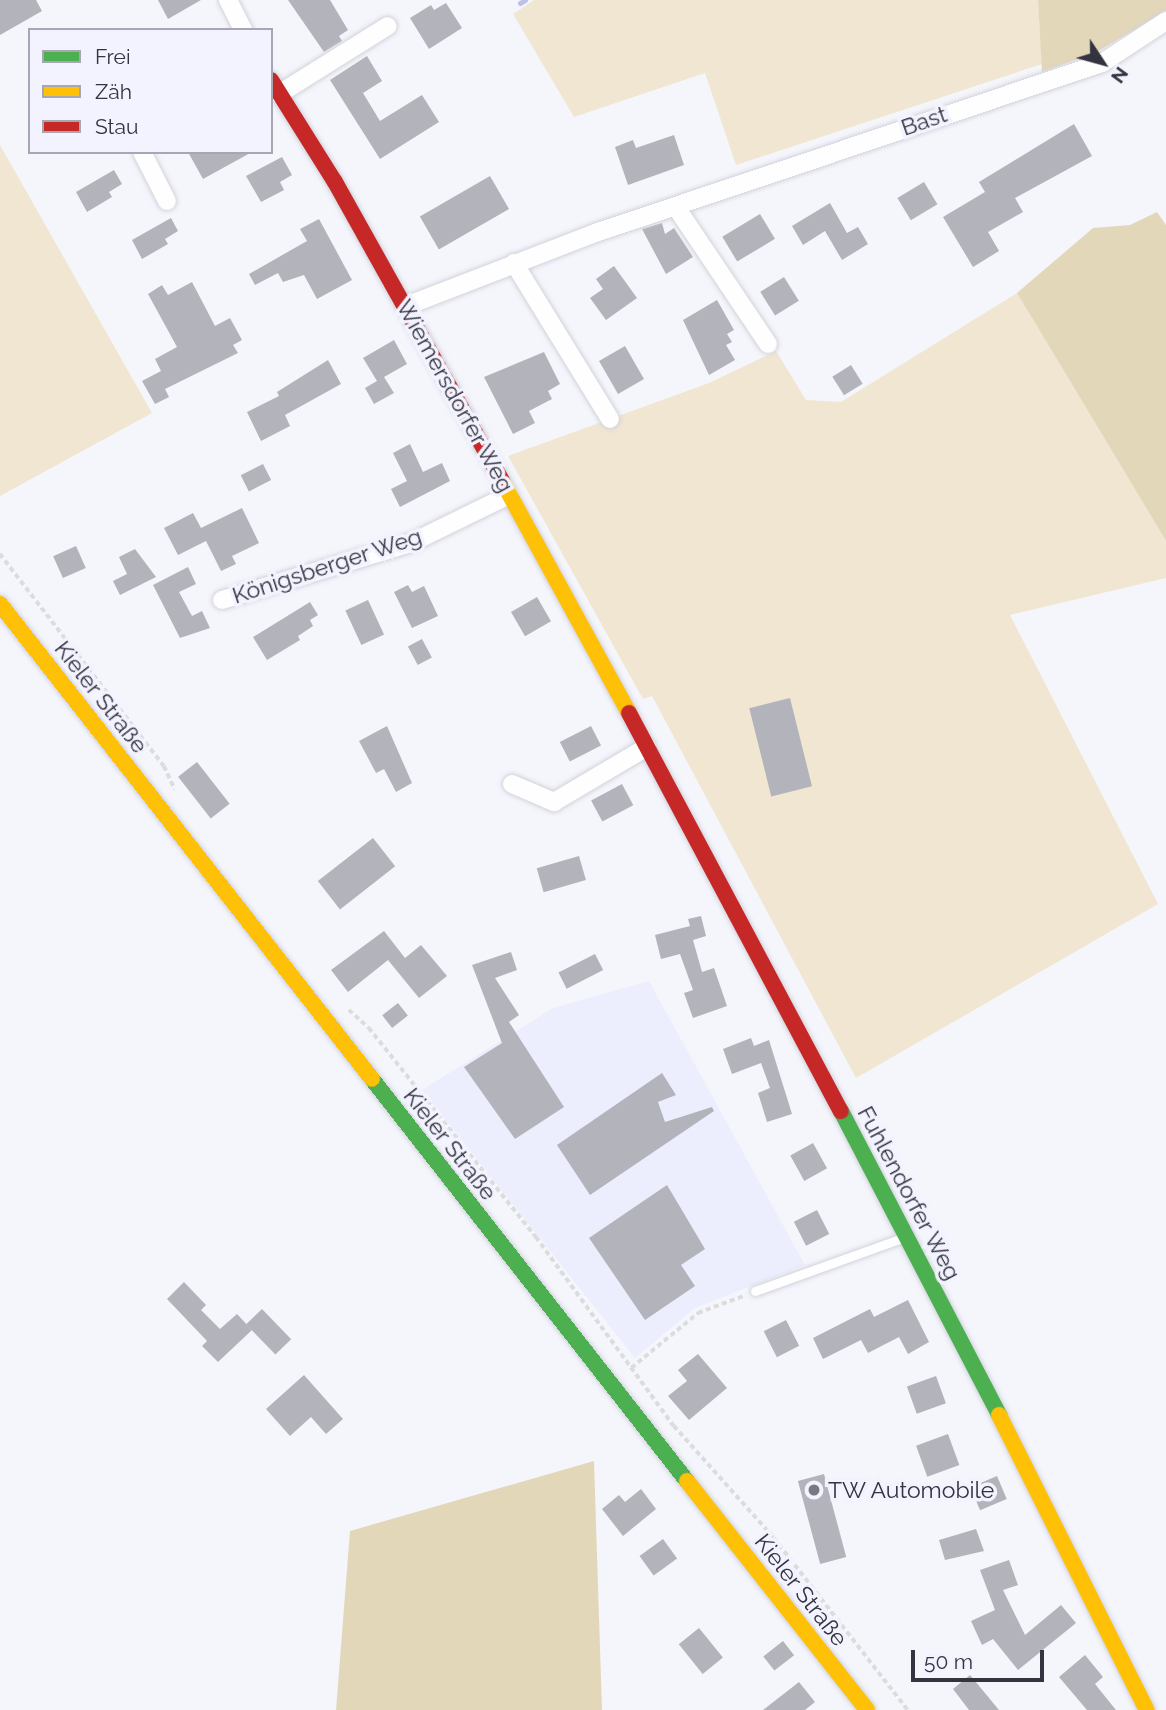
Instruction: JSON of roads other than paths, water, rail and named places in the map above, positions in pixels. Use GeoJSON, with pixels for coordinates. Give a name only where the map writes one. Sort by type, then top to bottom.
{"type":"FeatureCollection","features":[{"type":"Feature","properties":{"kind":"street"},"geometry":{"type":"LineString","coordinates":[[228,0],[242,28]]}},
{"type":"Feature","properties":{"kind":"street","name":"Bast"},"geometry":{"type":"LineString","coordinates":[[406,306],[514,263],[1102,63],[1166,21]]}},
{"type":"Feature","properties":{"kind":"street","name":"Wiemersdorfer Weg"},"geometry":{"type":"LineString","coordinates":[[387,26],[275,87],[406,306],[624,702]]}},
{"type":"Feature","properties":{"kind":"street"},"geometry":{"type":"LineString","coordinates":[[143,154],[167,201]]}},
{"type":"Feature","properties":{"kind":"street"},"geometry":{"type":"LineString","coordinates":[[676,207],[768,344]]}},
{"type":"Feature","properties":{"kind":"street"},"geometry":{"type":"LineString","coordinates":[[514,263],[610,419]]}},
{"type":"Feature","properties":{"kind":"street","name":"Königsberger Weg"},"geometry":{"type":"LineString","coordinates":[[222,600],[411,543],[509,495]]}},
{"type":"Feature","properties":{"kind":"street","name":"Kieler Straße"},"geometry":{"type":"LineString","coordinates":[[0,604],[867,1710]]}},
{"type":"Feature","properties":{"kind":"street","name":"Fuhlendorfer Weg"},"geometry":{"type":"LineString","coordinates":[[624,702],[906,1237],[1147,1710]]}},
{"type":"Feature","properties":{"kind":"street"},"geometry":{"type":"LineString","coordinates":[[512,784],[554,802],[648,747]]}},
{"type":"Feature","properties":{"kind":"lane"},"geometry":{"type":"LineString","coordinates":[[755,1292],[906,1237]]}},
{"type":"Feature","properties":{"kind":"waterway"},"geometry":{"type":"LineString","coordinates":[[520,3],[525,0]]}},
{"type":"Feature","properties":{"kind":"place","name":"TW Automobile"},"geometry":{"type":"Point","coordinates":[814,1490]}}]}
